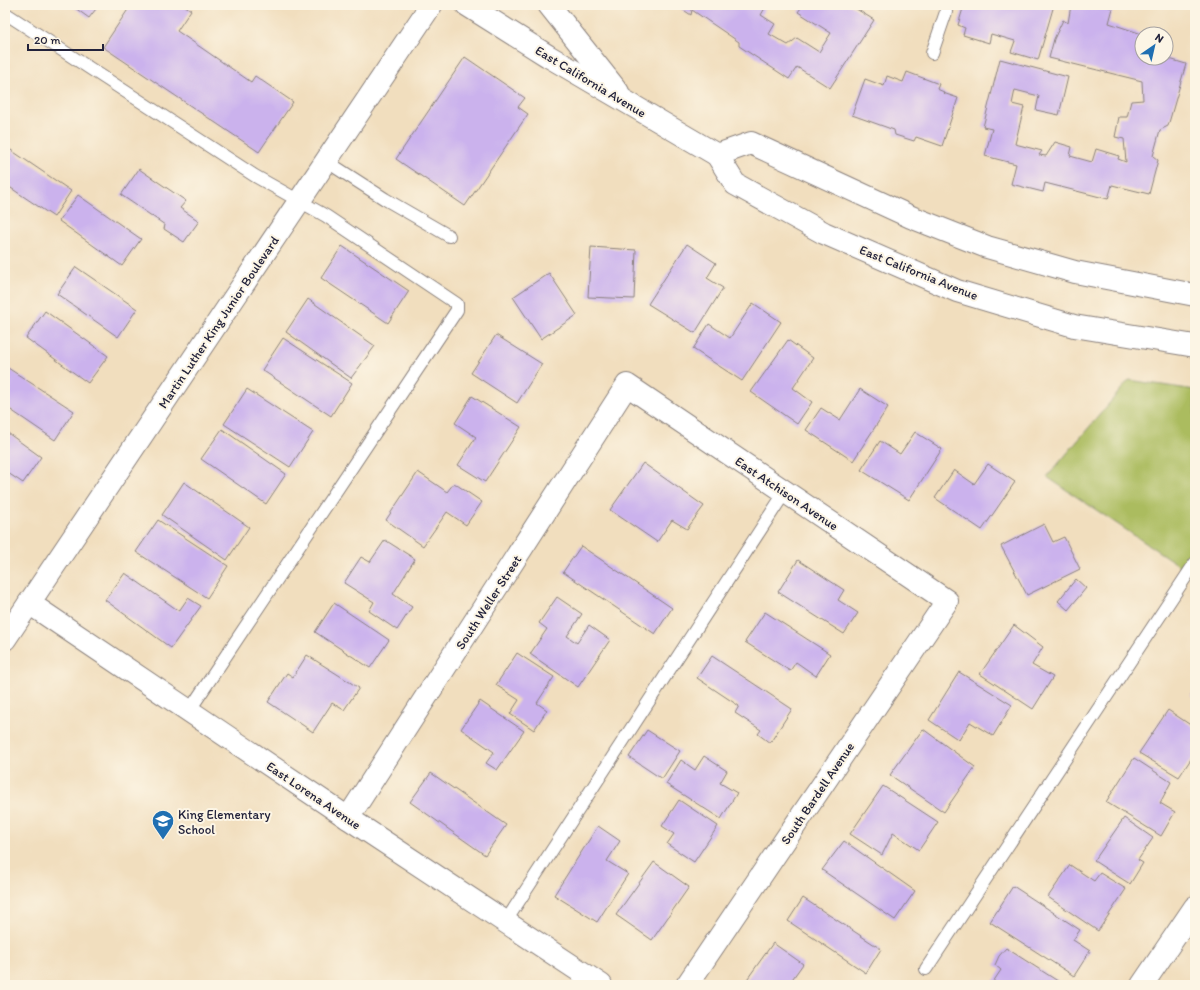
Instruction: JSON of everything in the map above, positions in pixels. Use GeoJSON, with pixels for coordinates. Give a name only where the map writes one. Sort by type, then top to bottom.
{"type":"FeatureCollection","features":[{"type":"Feature","properties":{"kind":"street","name":"Martin Luther King Junior Boulevard"},"geometry":{"type":"LineString","coordinates":[[5,639],[431,5]]}},
{"type":"Feature","properties":{"kind":"street","name":"East California Avenue"},"geometry":{"type":"LineString","coordinates":[[467,5],[548,56],[717,155],[735,184],[824,233],[957,290],[1074,326],[1195,346]]}},
{"type":"Feature","properties":{"kind":"street"},"geometry":{"type":"LineString","coordinates":[[549,5],[626,102]]}},
{"type":"Feature","properties":{"kind":"street"},"geometry":{"type":"LineString","coordinates":[[717,155],[751,143],[911,217],[987,247],[1075,272],[1195,295]]}},
{"type":"Feature","properties":{"kind":"street","name":"East Atchison Avenue"},"geometry":{"type":"LineString","coordinates":[[627,386],[947,601]]}},
{"type":"Feature","properties":{"kind":"street","name":"South Weller Street"},"geometry":{"type":"LineString","coordinates":[[348,818],[627,386]]}},
{"type":"Feature","properties":{"kind":"street","name":"South Bardell Avenue"},"geometry":{"type":"LineString","coordinates":[[687,985],[947,601]]}},
{"type":"Feature","properties":{"kind":"street","name":"East Lorena Avenue"},"geometry":{"type":"LineString","coordinates":[[29,603],[348,818],[601,985]]}},
{"type":"Feature","properties":{"kind":"street"},"geometry":{"type":"LineString","coordinates":[[1142,985],[1195,906]]}},
{"type":"Feature","properties":{"kind":"lane"},"geometry":{"type":"LineString","coordinates":[[932,53],[946,12],[946,5]]}},
{"type":"Feature","properties":{"kind":"lane"},"geometry":{"type":"LineString","coordinates":[[5,13],[255,176],[338,224],[454,301],[458,307],[189,711]]}},
{"type":"Feature","properties":{"kind":"lane"},"geometry":{"type":"LineString","coordinates":[[326,161],[385,199],[449,236]]}},
{"type":"Feature","properties":{"kind":"lane"},"geometry":{"type":"LineString","coordinates":[[506,921],[785,492]]}},
{"type":"Feature","properties":{"kind":"lane"},"geometry":{"type":"LineString","coordinates":[[926,969],[1195,563]]}},
{"type":"Feature","properties":{"kind":"green space"},"geometry":{"type":"Polygon","coordinates":[[[1129,380],[1195,390],[1195,550],[1183,568],[1047,477],[1129,380]]]}},
{"type":"Feature","properties":{"kind":"building"},"geometry":{"type":"Polygon","coordinates":[[[71,5],[99,5],[89,18],[71,5]]]}},
{"type":"Feature","properties":{"kind":"building"},"geometry":{"type":"Polygon","coordinates":[[[131,5],[184,5],[191,10],[177,31],[251,82],[255,76],[293,102],[259,152],[103,47],[131,5]]]}},
{"type":"Feature","properties":{"kind":"building"},"geometry":{"type":"Polygon","coordinates":[[[676,5],[761,5],[765,8],[761,15],[775,24],[769,34],[788,45],[797,38],[819,52],[831,33],[798,12],[803,5],[850,5],[874,20],[830,88],[797,67],[789,79],[739,46],[739,42],[692,10],[691,15],[676,5]]]}},
{"type":"Feature","properties":{"kind":"building"},"geometry":{"type":"Polygon","coordinates":[[[964,5],[1054,5],[1038,60],[1011,52],[1015,41],[991,34],[989,43],[963,35],[965,28],[958,25],[964,5]]]}},
{"type":"Feature","properties":{"kind":"building"},"geometry":{"type":"Polygon","coordinates":[[[1071,5],[1102,5],[1113,8],[1109,23],[1134,31],[1134,66],[1174,66],[1174,60],[1186,64],[1168,126],[1160,130],[1153,156],[1158,160],[1149,194],[1112,185],[1108,199],[1045,183],[1043,192],[1011,184],[1016,164],[985,156],[992,129],[983,127],[1000,59],[1068,77],[1059,115],[1036,110],[1039,96],[1015,90],[1012,104],[1024,107],[1015,144],[1042,151],[1039,155],[1046,156],[1055,142],[1072,147],[1070,156],[1092,162],[1096,149],[1119,156],[1118,159],[1126,162],[1124,139],[1115,137],[1119,117],[1127,117],[1131,101],[1143,100],[1142,81],[1049,58],[1054,39],[1063,20],[1068,23],[1071,5]]]}},
{"type":"Feature","properties":{"kind":"building"},"geometry":{"type":"Polygon","coordinates":[[[465,57],[525,98],[518,107],[528,114],[465,206],[396,159],[465,57]]]}},
{"type":"Feature","properties":{"kind":"building"},"geometry":{"type":"Polygon","coordinates":[[[907,72],[939,84],[937,89],[944,92],[943,93],[958,98],[942,146],[916,137],[914,141],[895,135],[894,130],[852,115],[865,79],[884,86],[887,76],[903,82],[907,72]]]}},
{"type":"Feature","properties":{"kind":"building"},"geometry":{"type":"Polygon","coordinates":[[[5,146],[71,191],[54,217],[5,184],[5,146]]]}},
{"type":"Feature","properties":{"kind":"building"},"geometry":{"type":"Polygon","coordinates":[[[139,169],[186,201],[180,208],[199,221],[184,242],[164,229],[165,225],[121,195],[139,169]]]}},
{"type":"Feature","properties":{"kind":"building"},"geometry":{"type":"Polygon","coordinates":[[[78,195],[141,239],[122,266],[59,221],[78,195]]]}},
{"type":"Feature","properties":{"kind":"building"},"geometry":{"type":"Polygon","coordinates":[[[687,244],[716,263],[707,278],[723,288],[695,333],[648,304],[687,244]]]}},
{"type":"Feature","properties":{"kind":"building"},"geometry":{"type":"Polygon","coordinates":[[[342,246],[409,291],[388,323],[321,278],[342,246]]]}},
{"type":"Feature","properties":{"kind":"building"},"geometry":{"type":"Polygon","coordinates":[[[591,247],[636,250],[634,299],[588,297],[591,247]]]}},
{"type":"Feature","properties":{"kind":"building"},"geometry":{"type":"Polygon","coordinates":[[[76,267],[137,309],[118,337],[57,294],[76,267]]]}},
{"type":"Feature","properties":{"kind":"building"},"geometry":{"type":"Polygon","coordinates":[[[549,273],[577,315],[541,339],[513,297],[549,273]]]}},
{"type":"Feature","properties":{"kind":"building"},"geometry":{"type":"Polygon","coordinates":[[[308,299],[375,346],[351,378],[286,332],[308,299]]]}},
{"type":"Feature","properties":{"kind":"building"},"geometry":{"type":"Polygon","coordinates":[[[753,303],[781,322],[742,381],[693,349],[709,324],[730,338],[753,303]]]}},
{"type":"Feature","properties":{"kind":"building"},"geometry":{"type":"Polygon","coordinates":[[[45,311],[108,356],[88,383],[26,338],[45,311]]]}},
{"type":"Feature","properties":{"kind":"building"},"geometry":{"type":"Polygon","coordinates":[[[496,335],[542,364],[517,403],[471,373],[496,335]]]}},
{"type":"Feature","properties":{"kind":"building"},"geometry":{"type":"Polygon","coordinates":[[[283,338],[352,383],[331,416],[262,370],[283,338]]]}},
{"type":"Feature","properties":{"kind":"building"},"geometry":{"type":"Polygon","coordinates":[[[788,340],[813,358],[793,388],[812,402],[797,424],[751,392],[788,340]]]}},
{"type":"Feature","properties":{"kind":"building"},"geometry":{"type":"Polygon","coordinates":[[[8,368],[74,411],[55,440],[5,406],[5,372],[8,368]]]}},
{"type":"Feature","properties":{"kind":"building"},"geometry":{"type":"Polygon","coordinates":[[[247,389],[313,432],[290,467],[224,424],[247,389]]]}},
{"type":"Feature","properties":{"kind":"building"},"geometry":{"type":"Polygon","coordinates":[[[860,389],[888,407],[853,461],[806,430],[821,408],[840,420],[860,389]]]}},
{"type":"Feature","properties":{"kind":"building"},"geometry":{"type":"Polygon","coordinates":[[[472,396],[521,427],[485,482],[458,465],[476,437],[455,423],[472,396]]]}},
{"type":"Feature","properties":{"kind":"building"},"geometry":{"type":"Polygon","coordinates":[[[222,429],[286,474],[266,504],[201,459],[222,429]]]}},
{"type":"Feature","properties":{"kind":"building"},"geometry":{"type":"Polygon","coordinates":[[[5,431],[41,457],[23,483],[5,471],[5,431]]]}},
{"type":"Feature","properties":{"kind":"building"},"geometry":{"type":"Polygon","coordinates":[[[915,432],[942,449],[909,500],[861,470],[880,441],[900,454],[915,432]]]}},
{"type":"Feature","properties":{"kind":"building"},"geometry":{"type":"Polygon","coordinates":[[[643,463],[704,506],[687,529],[672,520],[657,542],[610,510],[643,463]]]}},
{"type":"Feature","properties":{"kind":"building"},"geometry":{"type":"Polygon","coordinates":[[[988,464],[1015,482],[982,530],[935,498],[954,470],[974,484],[988,464]]]}},
{"type":"Feature","properties":{"kind":"building"},"geometry":{"type":"Polygon","coordinates":[[[418,472],[447,492],[454,483],[482,502],[466,525],[447,512],[423,546],[386,520],[418,472]]]}},
{"type":"Feature","properties":{"kind":"building"},"geometry":{"type":"Polygon","coordinates":[[[184,482],[249,527],[227,560],[162,515],[184,482]]]}},
{"type":"Feature","properties":{"kind":"building"},"geometry":{"type":"Polygon","coordinates":[[[158,520],[228,566],[207,598],[136,552],[158,520]]]}},
{"type":"Feature","properties":{"kind":"building"},"geometry":{"type":"Polygon","coordinates":[[[1044,524],[1053,542],[1064,537],[1080,569],[1027,595],[1001,546],[1044,524]]]}},
{"type":"Feature","properties":{"kind":"building"},"geometry":{"type":"Polygon","coordinates":[[[385,540],[415,559],[393,594],[412,607],[397,630],[369,611],[374,602],[344,583],[361,557],[370,562],[385,540]]]}},
{"type":"Feature","properties":{"kind":"building"},"geometry":{"type":"Polygon","coordinates":[[[581,546],[672,608],[655,634],[563,572],[581,546]]]}},
{"type":"Feature","properties":{"kind":"building"},"geometry":{"type":"Polygon","coordinates":[[[798,560],[844,590],[838,600],[858,613],[844,634],[778,592],[798,560]]]}},
{"type":"Feature","properties":{"kind":"building"},"geometry":{"type":"Polygon","coordinates":[[[125,573],[179,611],[188,598],[201,606],[171,648],[105,600],[125,573]]]}},
{"type":"Feature","properties":{"kind":"building"},"geometry":{"type":"Polygon","coordinates":[[[1076,579],[1086,588],[1068,610],[1058,601],[1076,579]]]}},
{"type":"Feature","properties":{"kind":"building"},"geometry":{"type":"Polygon","coordinates":[[[557,597],[582,614],[567,636],[577,643],[589,625],[610,640],[578,687],[530,654],[547,629],[539,623],[557,597]]]}},
{"type":"Feature","properties":{"kind":"building"},"geometry":{"type":"Polygon","coordinates":[[[334,603],[389,640],[370,668],[315,632],[334,603]]]}},
{"type":"Feature","properties":{"kind":"building"},"geometry":{"type":"Polygon","coordinates":[[[765,612],[830,654],[816,676],[796,662],[790,671],[745,642],[765,612]]]}},
{"type":"Feature","properties":{"kind":"building"},"geometry":{"type":"Polygon","coordinates":[[[1014,625],[1043,647],[1032,665],[1053,677],[1033,709],[980,674],[1014,625]]]}},
{"type":"Feature","properties":{"kind":"building"},"geometry":{"type":"Polygon","coordinates":[[[517,653],[554,677],[537,703],[547,710],[534,730],[510,714],[519,700],[496,685],[517,653]]]}},
{"type":"Feature","properties":{"kind":"building"},"geometry":{"type":"Polygon","coordinates":[[[307,655],[359,688],[344,710],[332,703],[313,732],[268,702],[287,673],[293,677],[307,655]]]}},
{"type":"Feature","properties":{"kind":"building"},"geometry":{"type":"Polygon","coordinates":[[[712,656],[792,709],[770,743],[758,734],[761,730],[735,713],[739,706],[697,678],[712,656]]]}},
{"type":"Feature","properties":{"kind":"building"},"geometry":{"type":"Polygon","coordinates":[[[959,672],[1012,705],[993,736],[970,722],[959,740],[929,720],[959,672]]]}},
{"type":"Feature","properties":{"kind":"building"},"geometry":{"type":"Polygon","coordinates":[[[1195,688],[1195,699],[1191,696],[1195,688]]]}},
{"type":"Feature","properties":{"kind":"building"},"geometry":{"type":"Polygon","coordinates":[[[480,701],[524,731],[497,770],[486,763],[494,752],[461,729],[480,701]]]}},
{"type":"Feature","properties":{"kind":"building"},"geometry":{"type":"Polygon","coordinates":[[[1168,710],[1195,728],[1195,762],[1191,759],[1179,777],[1139,753],[1168,710]]]}},
{"type":"Feature","properties":{"kind":"building"},"geometry":{"type":"Polygon","coordinates":[[[923,729],[975,767],[944,812],[890,775],[923,729]]]}},
{"type":"Feature","properties":{"kind":"building"},"geometry":{"type":"Polygon","coordinates":[[[647,730],[680,751],[662,779],[629,757],[647,730]]]}},
{"type":"Feature","properties":{"kind":"building"},"geometry":{"type":"Polygon","coordinates":[[[704,756],[727,771],[720,783],[737,793],[721,819],[666,784],[681,760],[695,770],[704,756]]]}},
{"type":"Feature","properties":{"kind":"building"},"geometry":{"type":"Polygon","coordinates":[[[1134,758],[1171,782],[1160,803],[1175,812],[1161,836],[1106,802],[1134,758]]]}},
{"type":"Feature","properties":{"kind":"building"},"geometry":{"type":"Polygon","coordinates":[[[431,773],[506,825],[485,855],[410,802],[431,773]]]}},
{"type":"Feature","properties":{"kind":"building"},"geometry":{"type":"Polygon","coordinates":[[[883,786],[938,822],[919,850],[893,833],[882,855],[850,834],[883,786]]]}},
{"type":"Feature","properties":{"kind":"building"},"geometry":{"type":"Polygon","coordinates":[[[679,800],[718,826],[694,862],[667,844],[674,834],[662,826],[679,800]]]}},
{"type":"Feature","properties":{"kind":"building"},"geometry":{"type":"Polygon","coordinates":[[[1124,818],[1153,838],[1138,860],[1143,863],[1130,884],[1094,861],[1124,818]]]}},
{"type":"Feature","properties":{"kind":"building"},"geometry":{"type":"Polygon","coordinates":[[[598,826],[620,841],[607,861],[628,874],[597,922],[554,895],[598,826]]]}},
{"type":"Feature","properties":{"kind":"building"},"geometry":{"type":"Polygon","coordinates":[[[844,841],[915,891],[895,920],[822,870],[844,841]]]}},
{"type":"Feature","properties":{"kind":"building"},"geometry":{"type":"Polygon","coordinates":[[[654,862],[689,887],[652,940],[616,915],[654,862]]]}},
{"type":"Feature","properties":{"kind":"building"},"geometry":{"type":"Polygon","coordinates":[[[1070,865],[1094,881],[1100,873],[1126,889],[1098,931],[1048,897],[1070,865]]]}},
{"type":"Feature","properties":{"kind":"building"},"geometry":{"type":"Polygon","coordinates":[[[1013,886],[1080,930],[1073,940],[1090,951],[1074,976],[990,922],[1013,886]]]}},
{"type":"Feature","properties":{"kind":"building"},"geometry":{"type":"Polygon","coordinates":[[[803,898],[881,949],[866,973],[788,921],[803,898]]]}},
{"type":"Feature","properties":{"kind":"building"},"geometry":{"type":"Polygon","coordinates":[[[773,943],[803,964],[788,985],[743,985],[773,943]]]}},
{"type":"Feature","properties":{"kind":"building"},"geometry":{"type":"Polygon","coordinates":[[[1006,948],[1064,985],[991,985],[1001,970],[995,965],[999,956],[1006,948]]]}},
{"type":"Feature","properties":{"kind":"place","name":"King Elementary School"},"geometry":{"type":"Point","coordinates":[163,840]}}]}
